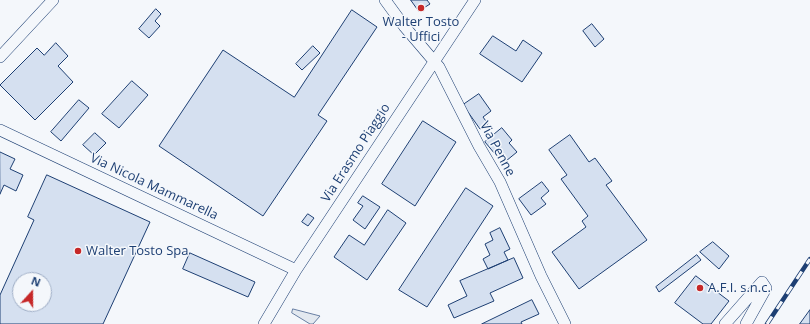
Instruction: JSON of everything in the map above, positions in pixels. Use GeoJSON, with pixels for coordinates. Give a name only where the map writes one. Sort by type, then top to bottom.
{"type":"FeatureCollection","features":[{"type":"Feature","properties":{"kind":"street"},"geometry":{"type":"LineString","coordinates":[[0,57],[53,0]]}},
{"type":"Feature","properties":{"kind":"street","name":"Via Penne"},"geometry":{"type":"LineString","coordinates":[[385,0],[404,26],[434,60],[500,182],[541,276],[565,324]]}},
{"type":"Feature","properties":{"kind":"street","name":"Via Erasmo Piaggio"},"geometry":{"type":"LineString","coordinates":[[264,324],[296,270],[475,0]]}},
{"type":"Feature","properties":{"kind":"street","name":"Via Nicola Mammarella"},"geometry":{"type":"LineString","coordinates":[[0,130],[296,270]]}},
{"type":"Feature","properties":{"kind":"street"},"geometry":{"type":"LineString","coordinates":[[725,324],[762,282],[766,288],[746,324]]}},
{"type":"Feature","properties":{"kind":"shaded area"},"geometry":{"type":"Polygon","coordinates":[[[293,309],[320,316],[313,324],[310,324],[292,313],[293,309]]]}},
{"type":"Feature","properties":{"kind":"building","name":"Walter Tosto - Uffici"},"geometry":{"type":"Polygon","coordinates":[[[411,0],[427,0],[430,4],[419,11],[411,0]]]}},
{"type":"Feature","properties":{"kind":"building"},"geometry":{"type":"Polygon","coordinates":[[[156,9],[161,14],[155,21],[160,26],[149,38],[139,29],[156,9]]]}},
{"type":"Feature","properties":{"kind":"building"},"geometry":{"type":"Polygon","coordinates":[[[352,10],[377,27],[318,115],[327,121],[263,216],[159,146],[223,50],[294,97],[352,10]]]}},
{"type":"Feature","properties":{"kind":"building"},"geometry":{"type":"Polygon","coordinates":[[[592,24],[604,39],[595,47],[583,31],[592,24]]]}},
{"type":"Feature","properties":{"kind":"building"},"geometry":{"type":"Polygon","coordinates":[[[493,36],[516,51],[523,40],[542,53],[522,82],[480,54],[493,36]]]}},
{"type":"Feature","properties":{"kind":"building"},"geometry":{"type":"Polygon","coordinates":[[[56,43],[68,56],[58,66],[73,82],[35,120],[0,85],[37,48],[44,55],[56,43]]]}},
{"type":"Feature","properties":{"kind":"building"},"geometry":{"type":"Polygon","coordinates":[[[313,46],[320,53],[302,70],[296,64],[313,46]]]}},
{"type":"Feature","properties":{"kind":"building"},"geometry":{"type":"Polygon","coordinates":[[[132,81],[148,95],[119,128],[102,114],[132,81]]]}},
{"type":"Feature","properties":{"kind":"building"},"geometry":{"type":"Polygon","coordinates":[[[479,94],[491,111],[483,117],[488,124],[480,129],[463,105],[479,94]]]}},
{"type":"Feature","properties":{"kind":"building"},"geometry":{"type":"Polygon","coordinates":[[[79,100],[89,108],[61,141],[51,132],[79,100]]]}},
{"type":"Feature","properties":{"kind":"building"},"geometry":{"type":"Polygon","coordinates":[[[423,121],[456,142],[415,206],[382,184],[423,121]]]}},
{"type":"Feature","properties":{"kind":"building"},"geometry":{"type":"Polygon","coordinates":[[[502,128],[512,140],[509,143],[517,152],[506,161],[498,152],[495,154],[485,142],[502,128]]]}},
{"type":"Feature","properties":{"kind":"building"},"geometry":{"type":"Polygon","coordinates":[[[95,133],[106,143],[94,155],[83,145],[95,133]]]}},
{"type":"Feature","properties":{"kind":"building"},"geometry":{"type":"Polygon","coordinates":[[[570,135],[589,162],[595,158],[612,181],[606,185],[647,240],[579,289],[552,252],[586,227],[582,221],[588,216],[561,179],[567,175],[549,150],[570,135]]]}},
{"type":"Feature","properties":{"kind":"building"},"geometry":{"type":"Polygon","coordinates":[[[0,152],[15,159],[10,169],[23,175],[16,191],[4,185],[0,194],[0,152]]]}},
{"type":"Feature","properties":{"kind":"building","name":"Walter Tosto Spa"},"geometry":{"type":"Polygon","coordinates":[[[47,175],[150,222],[103,324],[0,324],[0,295],[34,220],[28,217],[47,175]]]}},
{"type":"Feature","properties":{"kind":"building"},"geometry":{"type":"Polygon","coordinates":[[[542,182],[549,191],[541,198],[546,204],[531,215],[519,199],[542,182]]]}},
{"type":"Feature","properties":{"kind":"building"},"geometry":{"type":"Polygon","coordinates":[[[466,188],[493,206],[427,307],[399,290],[466,188]]]}},
{"type":"Feature","properties":{"kind":"building"},"geometry":{"type":"Polygon","coordinates":[[[363,196],[380,207],[365,229],[353,220],[363,206],[358,203],[363,196]]]}},
{"type":"Feature","properties":{"kind":"building"},"geometry":{"type":"Polygon","coordinates":[[[388,210],[406,223],[367,280],[334,257],[349,235],[364,245],[388,210]]]}},
{"type":"Feature","properties":{"kind":"building"},"geometry":{"type":"Polygon","coordinates":[[[308,214],[314,218],[308,226],[302,222],[308,214]]]}},
{"type":"Feature","properties":{"kind":"building"},"geometry":{"type":"Polygon","coordinates":[[[500,228],[510,249],[504,252],[508,260],[488,269],[483,259],[490,255],[485,244],[493,240],[490,233],[500,228]]]}},
{"type":"Feature","properties":{"kind":"building"},"geometry":{"type":"Polygon","coordinates":[[[713,242],[729,256],[719,269],[700,252],[713,242]]]}},
{"type":"Feature","properties":{"kind":"building"},"geometry":{"type":"Polygon","coordinates":[[[190,253],[255,282],[248,297],[183,269],[190,253]]]}},
{"type":"Feature","properties":{"kind":"building"},"geometry":{"type":"Polygon","coordinates":[[[697,255],[701,260],[659,292],[656,287],[697,255]]]}},
{"type":"Feature","properties":{"kind":"building"},"geometry":{"type":"Polygon","coordinates":[[[514,258],[523,278],[490,293],[494,301],[454,318],[448,305],[467,296],[460,281],[514,258]]]}},
{"type":"Feature","properties":{"kind":"building","name":"A.F.I. s.n.c."},"geometry":{"type":"Polygon","coordinates":[[[696,276],[729,301],[711,324],[703,324],[675,303],[696,276]]]}},
{"type":"Feature","properties":{"kind":"building"},"geometry":{"type":"Polygon","coordinates":[[[532,300],[539,314],[521,322],[522,324],[482,324],[532,300]]]}},
{"type":"Feature","properties":{"kind":"building"},"geometry":{"type":"Polygon","coordinates":[[[810,310],[810,324],[800,324],[810,310]]]}},
{"type":"Feature","properties":{"kind":"railway"},"geometry":{"type":"LineString","coordinates":[[767,324],[810,259]]}},
{"type":"Feature","properties":{"kind":"place","name":"Walter Tosto - Uffici"},"geometry":{"type":"Point","coordinates":[421,8]}},
{"type":"Feature","properties":{"kind":"place","name":"Walter Tosto Spa"},"geometry":{"type":"Point","coordinates":[78,251]}},
{"type":"Feature","properties":{"kind":"place","name":"A.F.I. s.n.c."},"geometry":{"type":"Point","coordinates":[700,288]}}]}
